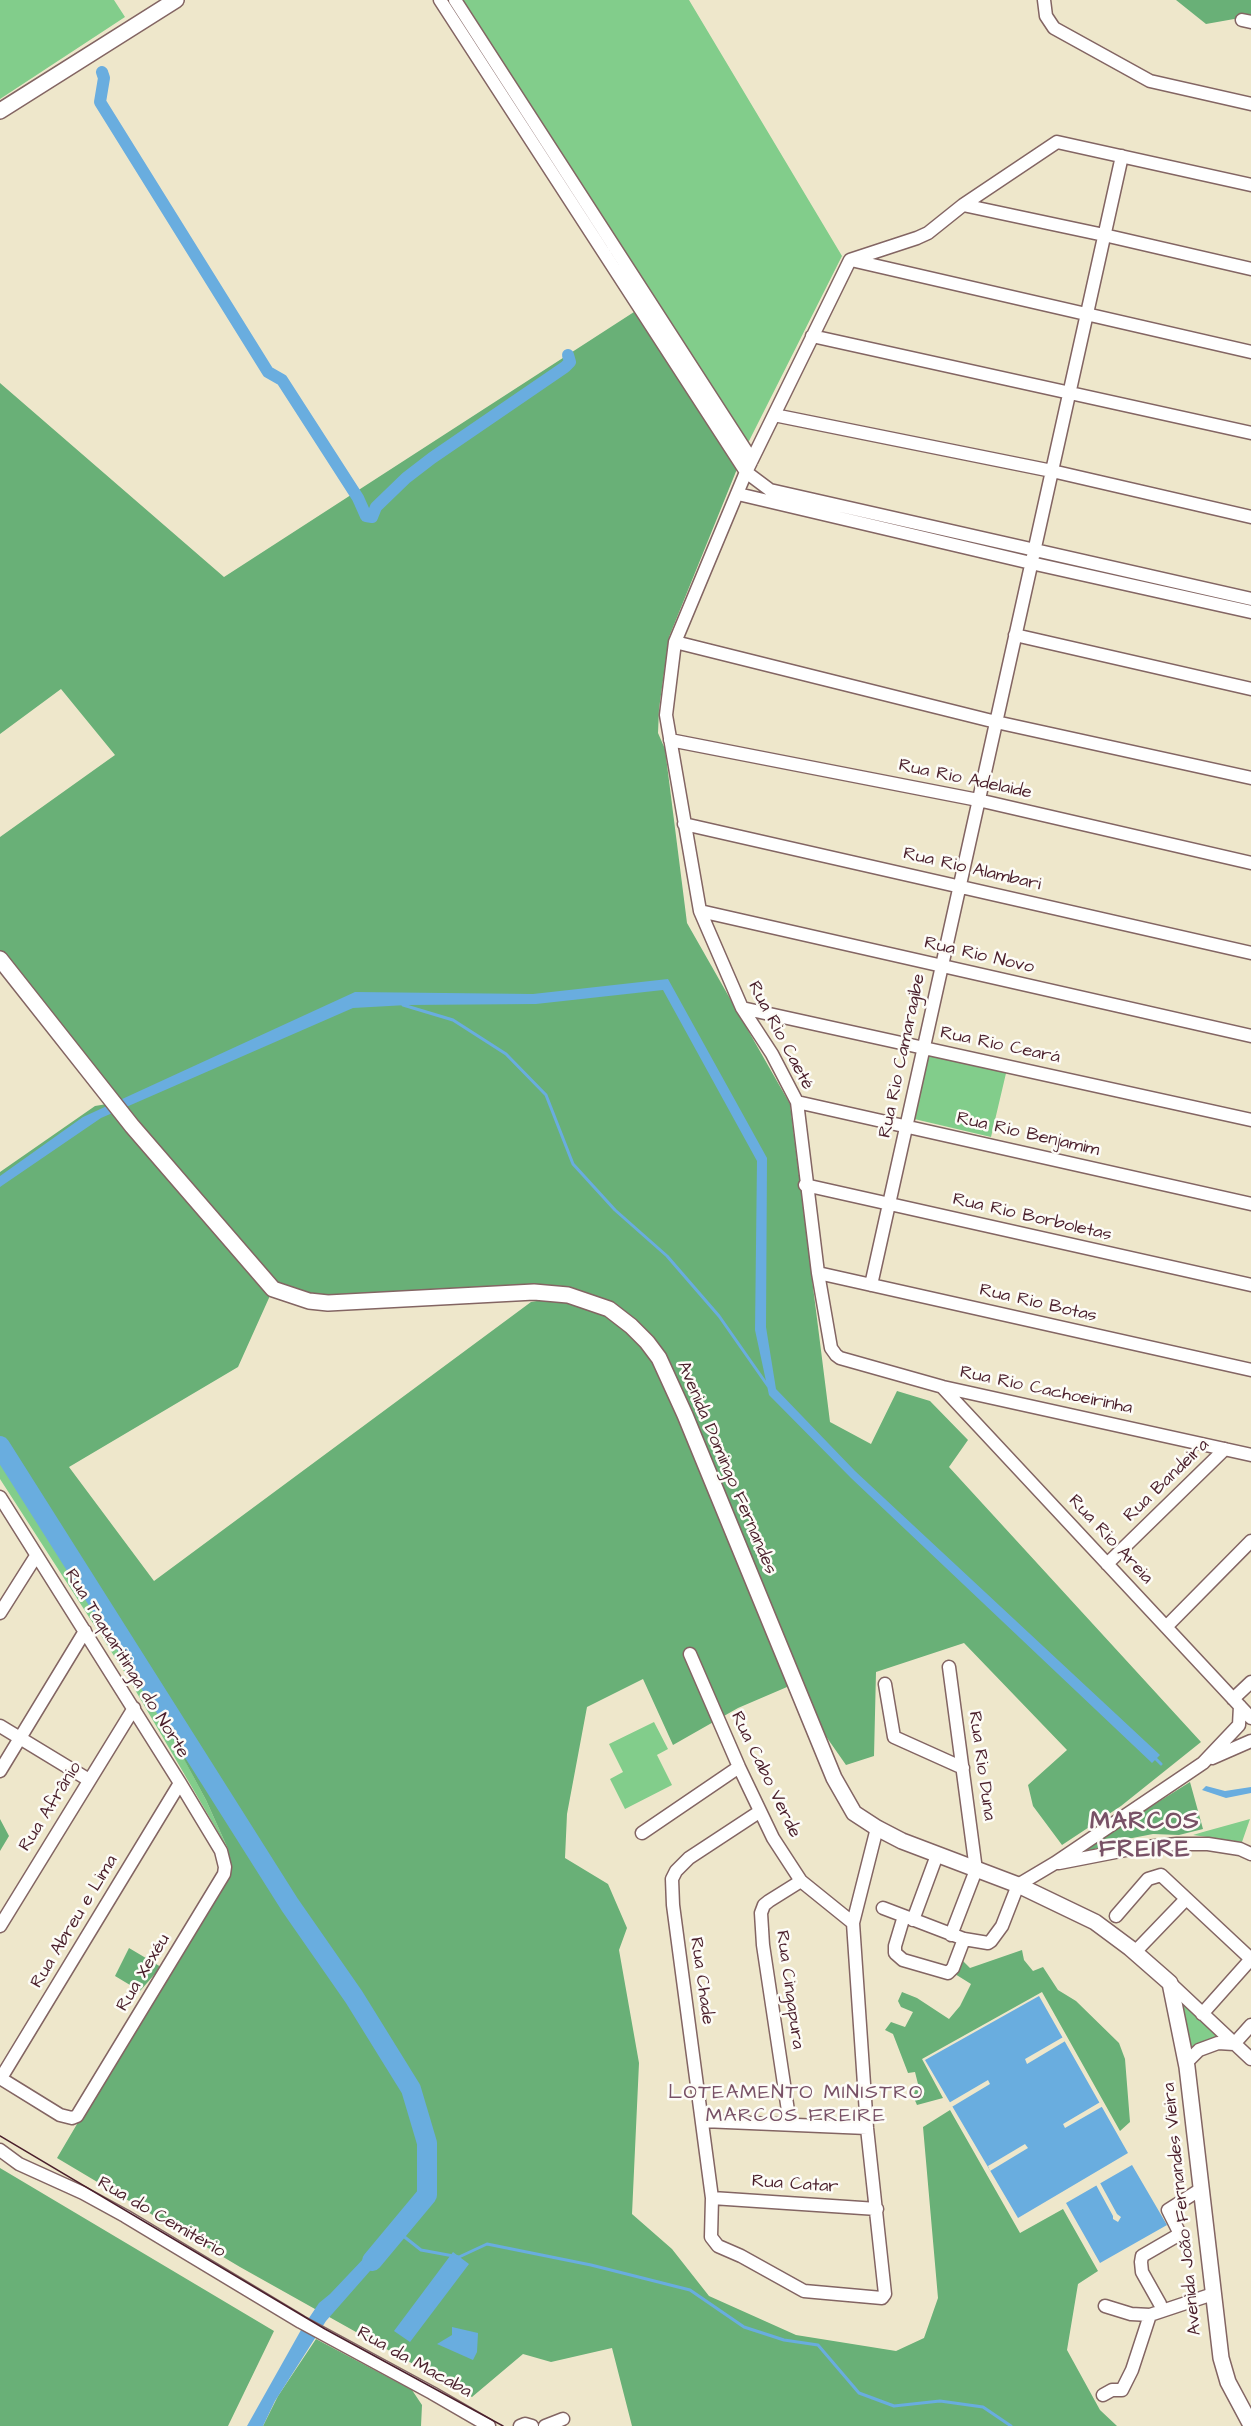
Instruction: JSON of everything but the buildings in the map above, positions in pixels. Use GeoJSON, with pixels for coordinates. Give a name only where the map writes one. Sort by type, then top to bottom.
{"type":"FeatureCollection","features":[{"type":"Feature","properties":{"kind":"main road"},"geometry":{"type":"LineString","coordinates":[[0,111],[176,0]]}},
{"type":"Feature","properties":{"kind":"main road","name":"Avenida Domingo Fernandes"},"geometry":{"type":"LineString","coordinates":[[0,959],[132,1125],[266,1284],[279,1292],[309,1301],[328,1303],[497,1293],[568,1295],[609,1309],[631,1326],[647,1342],[667,1375],[834,1778],[854,1813],[877,1828],[937,1855],[1018,1886],[1095,1922],[1135,1952],[1170,1983]]}},
{"type":"Feature","properties":{"kind":"main road","name":"Avenida João Fernandes Vieira"},"geometry":{"type":"LineString","coordinates":[[1170,1983],[1187,2067],[1221,2358],[1228,2382],[1251,2425]]}},
{"type":"Feature","properties":{"kind":"street"},"geometry":{"type":"LineString","coordinates":[[440,0],[746,472],[770,490],[1251,612]]}},
{"type":"Feature","properties":{"kind":"street"},"geometry":{"type":"LineString","coordinates":[[455,0],[752,460]]}},
{"type":"Feature","properties":{"kind":"street"},"geometry":{"type":"LineString","coordinates":[[1044,0],[1046,15],[1054,28],[1150,81],[1251,104]]}},
{"type":"Feature","properties":{"kind":"street"},"geometry":{"type":"LineString","coordinates":[[850,260],[928,233],[963,205],[1057,142],[1251,184]]}},
{"type":"Feature","properties":{"kind":"street","name":"Rua Rio Camaragibe"},"geometry":{"type":"LineString","coordinates":[[871,1285],[1122,156]]}},
{"type":"Feature","properties":{"kind":"street"},"geometry":{"type":"LineString","coordinates":[[963,205],[1251,269]]}},
{"type":"Feature","properties":{"kind":"street"},"geometry":{"type":"LineString","coordinates":[[850,260],[1251,352]]}},
{"type":"Feature","properties":{"kind":"street","name":"Rua Rio Caeté"},"geometry":{"type":"LineString","coordinates":[[836,1355],[831,1348],[818,1273],[797,1102],[772,1054],[742,1008],[700,911],[666,715],[675,642],[746,472],[850,260]]}},
{"type":"Feature","properties":{"kind":"street"},"geometry":{"type":"LineString","coordinates":[[813,336],[1251,433]]}},
{"type":"Feature","properties":{"kind":"street"},"geometry":{"type":"LineString","coordinates":[[774,415],[1052,471],[1251,517]]}},
{"type":"Feature","properties":{"kind":"street"},"geometry":{"type":"LineString","coordinates":[[738,494],[1033,557],[1251,599]]}},
{"type":"Feature","properties":{"kind":"street"},"geometry":{"type":"LineString","coordinates":[[1015,635],[1251,689]]}},
{"type":"Feature","properties":{"kind":"street"},"geometry":{"type":"LineString","coordinates":[[675,642],[996,723],[1251,778]]}},
{"type":"Feature","properties":{"kind":"street","name":"Rua Rio Adelaide"},"geometry":{"type":"LineString","coordinates":[[670,740],[978,800],[1251,863]]}},
{"type":"Feature","properties":{"kind":"street","name":"Rua Rio Alambari"},"geometry":{"type":"LineString","coordinates":[[684,824],[1251,953]]}},
{"type":"Feature","properties":{"kind":"street","name":"Rua Rio Novo"},"geometry":{"type":"LineString","coordinates":[[700,911],[1251,1036]]}},
{"type":"Feature","properties":{"kind":"street","name":"Rua Rio Ceará"},"geometry":{"type":"LineString","coordinates":[[742,1008],[1251,1120]]}},
{"type":"Feature","properties":{"kind":"street","name":"Rua Rio Benjamim"},"geometry":{"type":"LineString","coordinates":[[797,1102],[1251,1204]]}},
{"type":"Feature","properties":{"kind":"street","name":"Rua Rio Borboletas"},"geometry":{"type":"LineString","coordinates":[[806,1185],[1251,1286]]}},
{"type":"Feature","properties":{"kind":"street","name":"Rua Rio Botas"},"geometry":{"type":"LineString","coordinates":[[818,1273],[1251,1370]]}},
{"type":"Feature","properties":{"kind":"street","name":"Rua Rio Cachoeirinha"},"geometry":{"type":"LineString","coordinates":[[836,1355],[943,1387],[1225,1449],[1250,1452]]}},
{"type":"Feature","properties":{"kind":"street","name":"Rua Rio Areia"},"geometry":{"type":"LineString","coordinates":[[943,1387],[1251,1718]]}},
{"type":"Feature","properties":{"kind":"street","name":"Rua Bandeira"},"geometry":{"type":"LineString","coordinates":[[1107,1564],[1225,1449]]}},
{"type":"Feature","properties":{"kind":"street","name":"Rua Taquaritinga do Norte"},"geometry":{"type":"LineString","coordinates":[[0,1497],[134,1708],[221,1851]]}},
{"type":"Feature","properties":{"kind":"street"},"geometry":{"type":"LineString","coordinates":[[1166,1627],[1251,1541]]}},
{"type":"Feature","properties":{"kind":"street"},"geometry":{"type":"LineString","coordinates":[[0,1613],[36,1556]]}},
{"type":"Feature","properties":{"kind":"street"},"geometry":{"type":"LineString","coordinates":[[0,1771],[85,1631]]}},
{"type":"Feature","properties":{"kind":"street","name":"Rua Cabo Verde"},"geometry":{"type":"LineString","coordinates":[[690,1654],[759,1812],[773,1838],[801,1881],[852,1923]]}},
{"type":"Feature","properties":{"kind":"street","name":"Rua Rio Duna"},"geometry":{"type":"LineString","coordinates":[[949,1667],[976,1870]]}},
{"type":"Feature","properties":{"kind":"street"},"geometry":{"type":"LineString","coordinates":[[883,1908],[964,1940],[988,1943],[996,1938],[1018,1886],[1169,1787],[1203,1762],[1239,1725],[1237,1703],[1251,1682]]}},
{"type":"Feature","properties":{"kind":"street"},"geometry":{"type":"LineString","coordinates":[[885,1684],[894,1737],[963,1768]]}},
{"type":"Feature","properties":{"kind":"street","name":"Rua Afrânio"},"geometry":{"type":"LineString","coordinates":[[0,1926],[134,1708]]}},
{"type":"Feature","properties":{"kind":"street"},"geometry":{"type":"LineString","coordinates":[[0,1726],[89,1780]]}},
{"type":"Feature","properties":{"kind":"street"},"geometry":{"type":"LineString","coordinates":[[1203,1762],[1251,1741]]}},
{"type":"Feature","properties":{"kind":"street"},"geometry":{"type":"LineString","coordinates":[[642,1833],[739,1767]]}},
{"type":"Feature","properties":{"kind":"street","name":"Rua Abreu e Lima"},"geometry":{"type":"LineString","coordinates":[[0,2078],[180,1783]]}},
{"type":"Feature","properties":{"kind":"street","name":"Rua Chade"},"geometry":{"type":"LineString","coordinates":[[759,1812],[689,1858],[676,1871],[672,1879],[673,1905],[712,2198],[710,2231],[713,2242],[718,2247],[741,2256],[804,2291],[885,2296],[877,2209]]}},
{"type":"Feature","properties":{"kind":"street"},"geometry":{"type":"LineString","coordinates":[[877,1828],[852,1923],[867,2128],[877,2209]]}},
{"type":"Feature","properties":{"kind":"street"},"geometry":{"type":"LineString","coordinates":[[1055,1863],[1136,1848],[1177,1844],[1208,1844],[1240,1849],[1251,1854]]}},
{"type":"Feature","properties":{"kind":"street","name":"Rua Xexéu"},"geometry":{"type":"LineString","coordinates":[[0,2078],[60,2115],[72,2118],[83,2110],[224,1874],[221,1851]]}},
{"type":"Feature","properties":{"kind":"street"},"geometry":{"type":"LineString","coordinates":[[937,1855],[894,1949],[898,1957],[948,1973],[953,1968],[964,1940]]}},
{"type":"Feature","properties":{"kind":"street"},"geometry":{"type":"LineString","coordinates":[[951,1935],[976,1870]]}},
{"type":"Feature","properties":{"kind":"street"},"geometry":{"type":"LineString","coordinates":[[1116,1916],[1148,1878],[1161,1875],[1251,1959],[1202,2014]]}},
{"type":"Feature","properties":{"kind":"street","name":"Rua Cingapura"},"geometry":{"type":"LineString","coordinates":[[790,2124],[763,1945],[761,1913],[764,1905],[769,1901],[801,1881]]}},
{"type":"Feature","properties":{"kind":"street"},"geometry":{"type":"LineString","coordinates":[[1135,1952],[1186,1899]]}},
{"type":"Feature","properties":{"kind":"street"},"geometry":{"type":"LineString","coordinates":[[1170,1983],[1251,2059]]}},
{"type":"Feature","properties":{"kind":"street"},"geometry":{"type":"LineString","coordinates":[[1187,2067],[1193,2055],[1206,2046],[1234,2043],[1251,2025]]}},
{"type":"Feature","properties":{"kind":"street"},"geometry":{"type":"LineString","coordinates":[[703,2121],[867,2128]]}},
{"type":"Feature","properties":{"kind":"street","name":"Rua do Cemitério"},"geometry":{"type":"LineString","coordinates":[[0,2150],[19,2164],[125,2216],[321,2333]]}},
{"type":"Feature","properties":{"kind":"street"},"geometry":{"type":"LineString","coordinates":[[1160,2304],[1142,2272],[1142,2256],[1180,2234],[1168,2210],[1201,2189]]}},
{"type":"Feature","properties":{"kind":"street","name":"Rua Catar"},"geometry":{"type":"LineString","coordinates":[[712,2198],[877,2209]]}},
{"type":"Feature","properties":{"kind":"street"},"geometry":{"type":"LineString","coordinates":[[1105,2306],[1131,2314],[1150,2314],[1213,2294]]}},
{"type":"Feature","properties":{"kind":"street"},"geometry":{"type":"LineString","coordinates":[[1103,2396],[1112,2390],[1122,2390],[1150,2314]]}},
{"type":"Feature","properties":{"kind":"street","name":"Rua da Macaba"},"geometry":{"type":"LineString","coordinates":[[321,2333],[432,2392],[489,2426]]}},
{"type":"Feature","properties":{"kind":"street"},"geometry":{"type":"LineString","coordinates":[[545,2426],[563,2418]]}},
{"type":"Feature","properties":{"kind":"street"},"geometry":{"type":"LineString","coordinates":[[520,2426],[523,2424],[532,2426]]}},
{"type":"Feature","properties":{"kind":"green space"},"geometry":{"type":"Polygon","coordinates":[[[0,0],[114,0],[125,17],[0,99],[0,0]]]}},
{"type":"Feature","properties":{"kind":"green space"},"geometry":{"type":"Polygon","coordinates":[[[460,0],[689,0],[842,256],[748,443],[460,0]]]}},
{"type":"Feature","properties":{"kind":"green space"},"geometry":{"type":"Polygon","coordinates":[[[1176,0],[1251,0],[1251,16],[1206,24],[1176,0]]]}},
{"type":"Feature","properties":{"kind":"green space"},"geometry":{"type":"Polygon","coordinates":[[[634,312],[737,469],[669,637],[658,733],[665,749],[687,923],[790,1104],[830,1422],[871,1444],[897,1391],[930,1401],[968,1440],[949,1467],[1201,1742],[1121,1806],[1062,1845],[1033,1806],[1028,1785],[1067,1750],[964,1643],[876,1672],[874,1756],[846,1765],[802,1702],[794,1684],[738,1708],[673,1745],[643,1679],[587,1707],[567,1814],[565,1858],[608,1884],[627,1928],[619,1950],[639,2063],[632,2214],[672,2249],[709,2296],[796,2335],[896,2351],[924,2338],[938,2298],[923,2127],[950,2110],[1020,2233],[1063,2209],[1098,2271],[1078,2284],[1067,2350],[1100,2410],[1117,2426],[632,2426],[612,2348],[551,2362],[523,2354],[472,2397],[240,2267],[57,2158],[229,1866],[228,1849],[206,1800],[106,1615],[0,1446],[0,1172],[95,1106],[113,1103],[0,959],[0,837],[115,755],[61,689],[0,734],[0,383],[224,577],[634,312]],[[273,1289],[238,1367],[69,1467],[154,1581],[531,1302],[565,1296],[328,1303],[273,1289]]]}},
{"type":"Feature","properties":{"kind":"green space"},"geometry":{"type":"Polygon","coordinates":[[[926,1050],[1007,1069],[991,1137],[910,1118],[926,1050]]]}},
{"type":"Feature","properties":{"kind":"green space"},"geometry":{"type":"Polygon","coordinates":[[[0,1458],[137,1671],[206,1800],[228,1849],[127,1676],[0,1479],[0,1458]]]}},
{"type":"Feature","properties":{"kind":"green space"},"geometry":{"type":"Polygon","coordinates":[[[654,1722],[668,1749],[655,1756],[657,1755],[672,1785],[625,1809],[610,1779],[623,1772],[609,1744],[654,1722]]]}},
{"type":"Feature","properties":{"kind":"green space"},"geometry":{"type":"Polygon","coordinates":[[[1190,1782],[1203,1829],[1179,1835],[1153,1834],[1117,1841],[1069,1858],[1190,1782]]]}},
{"type":"Feature","properties":{"kind":"green space"},"geometry":{"type":"Polygon","coordinates":[[[0,1819],[9,1836],[0,1851],[0,1819]]]}},
{"type":"Feature","properties":{"kind":"green space"},"geometry":{"type":"Polygon","coordinates":[[[1250,1819],[1242,1842],[1193,1835],[1203,1832],[1250,1819]]]}},
{"type":"Feature","properties":{"kind":"green space"},"geometry":{"type":"Polygon","coordinates":[[[129,1948],[161,1967],[140,1991],[115,1976],[129,1948]]]}},
{"type":"Feature","properties":{"kind":"green space"},"geometry":{"type":"Polygon","coordinates":[[[1022,1950],[1024,1960],[1033,1971],[1043,1967],[1058,1990],[1076,2001],[1119,2043],[1125,2059],[1130,2122],[1120,2131],[1042,1992],[922,2059],[943,2098],[917,2105],[913,2096],[918,2084],[915,2072],[908,2073],[893,2034],[885,2030],[891,2022],[905,2027],[913,2012],[901,2007],[898,2001],[902,1992],[917,1998],[949,2019],[960,2006],[971,1984],[955,1974],[961,1959],[970,1968],[1022,1950]]]}},
{"type":"Feature","properties":{"kind":"green space"},"geometry":{"type":"Polygon","coordinates":[[[1181,2001],[1226,2041],[1204,2041],[1191,2050],[1181,2001]]]}},
{"type":"Feature","properties":{"kind":"green space"},"geometry":{"type":"Polygon","coordinates":[[[0,2168],[274,2331],[228,2426],[0,2426],[0,2168]]]}},
{"type":"Feature","properties":{"kind":"green space"},"geometry":{"type":"Polygon","coordinates":[[[316,2339],[412,2390],[422,2405],[421,2426],[263,2426],[278,2396],[316,2339]]]}},
{"type":"Feature","properties":{"kind":"water"},"geometry":{"type":"Polygon","coordinates":[[[668,979],[767,1158],[766,1327],[776,1389],[855,1471],[1160,1755],[1152,1763],[851,1478],[769,1395],[755,1330],[757,1161],[663,990],[536,1004],[407,1005],[353,1008],[101,1118],[0,1187],[0,1176],[83,1117],[355,992],[533,994],[668,979]]]}},
{"type":"Feature","properties":{"kind":"water"},"geometry":{"type":"Polygon","coordinates":[[[1206,1786],[1225,1791],[1251,1787],[1251,1793],[1226,1798],[1202,1790],[1206,1786]]]}},
{"type":"Feature","properties":{"kind":"water"},"geometry":{"type":"Polygon","coordinates":[[[1039,1996],[1128,2153],[1018,2218],[925,2060],[1039,1996]]]}},
{"type":"Feature","properties":{"kind":"water"},"geometry":{"type":"Polygon","coordinates":[[[1132,2165],[1167,2225],[1100,2263],[1066,2203],[1132,2165]]]}},
{"type":"Feature","properties":{"kind":"water"},"geometry":{"type":"Polygon","coordinates":[[[385,2236],[392,2246],[326,2321],[275,2401],[263,2426],[247,2426],[301,2330],[319,2303],[385,2236]]]}},
{"type":"Feature","properties":{"kind":"water"},"geometry":{"type":"Polygon","coordinates":[[[453,2252],[469,2264],[410,2342],[394,2331],[453,2252]]]}},
{"type":"Feature","properties":{"kind":"water"},"geometry":{"type":"Polygon","coordinates":[[[452,2327],[478,2333],[477,2352],[473,2360],[437,2344],[452,2335],[452,2327]]]}},
{"type":"Feature","properties":{"kind":"pier"},"geometry":{"type":"Polygon","coordinates":[[[1065,2036],[1067,2040],[1027,2064],[1025,2059],[1065,2036]]]}},
{"type":"Feature","properties":{"kind":"pier"},"geometry":{"type":"Polygon","coordinates":[[[988,2080],[990,2084],[950,2108],[947,2104],[988,2080]]]}},
{"type":"Feature","properties":{"kind":"pier"},"geometry":{"type":"Polygon","coordinates":[[[1102,2101],[1105,2105],[1065,2128],[1063,2124],[1102,2101]]]}},
{"type":"Feature","properties":{"kind":"pier"},"geometry":{"type":"Polygon","coordinates":[[[1025,2144],[1028,2148],[990,2171],[988,2166],[1025,2144]]]}},
{"type":"Feature","properties":{"kind":"pier"},"geometry":{"type":"Polygon","coordinates":[[[1099,2181],[1117,2214],[1121,2217],[1118,2222],[1113,2219],[1095,2183],[1099,2181]]]}},
{"type":"Feature","properties":{"kind":"waterway"},"geometry":{"type":"LineString","coordinates":[[102,72],[104,78],[100,102],[268,372],[282,380],[358,498],[366,516],[372,517],[376,507],[406,478],[432,458],[565,367],[570,362],[568,355]]}},
{"type":"Feature","properties":{"kind":"waterway"},"geometry":{"type":"LineString","coordinates":[[403,1005],[453,1020],[506,1054],[546,1095],[573,1164],[615,1210],[667,1256],[719,1316],[768,1386]]}},
{"type":"Feature","properties":{"kind":"waterway"},"geometry":{"type":"LineString","coordinates":[[0,1446],[290,1905],[354,1997],[411,2089],[427,2143],[427,2195],[372,2261]]}},
{"type":"Feature","properties":{"kind":"waterway"},"geometry":{"type":"LineString","coordinates":[[1155,1758],[1161,1764]]}},
{"type":"Feature","properties":{"kind":"waterway"},"geometry":{"type":"LineString","coordinates":[[397,2231],[421,2250],[459,2257],[487,2244],[591,2265],[690,2290],[744,2327],[784,2340],[818,2345],[859,2393],[894,2406],[940,2401],[983,2407],[1011,2426]]}},
{"type":"Feature","properties":{"kind":"tram line"},"geometry":{"type":"LineString","coordinates":[[0,2136],[325,2329],[503,2426]]}},
{"type":"Feature","properties":{"kind":"district","name":"MARCOS FREIRE"},"geometry":{"type":"Point","coordinates":[1145,1837]}},
{"type":"Feature","properties":{"kind":"district","name":"LOTEAMENTO MINISTRO MARCOS FREIRE"},"geometry":{"type":"Point","coordinates":[796,2106]}}]}
